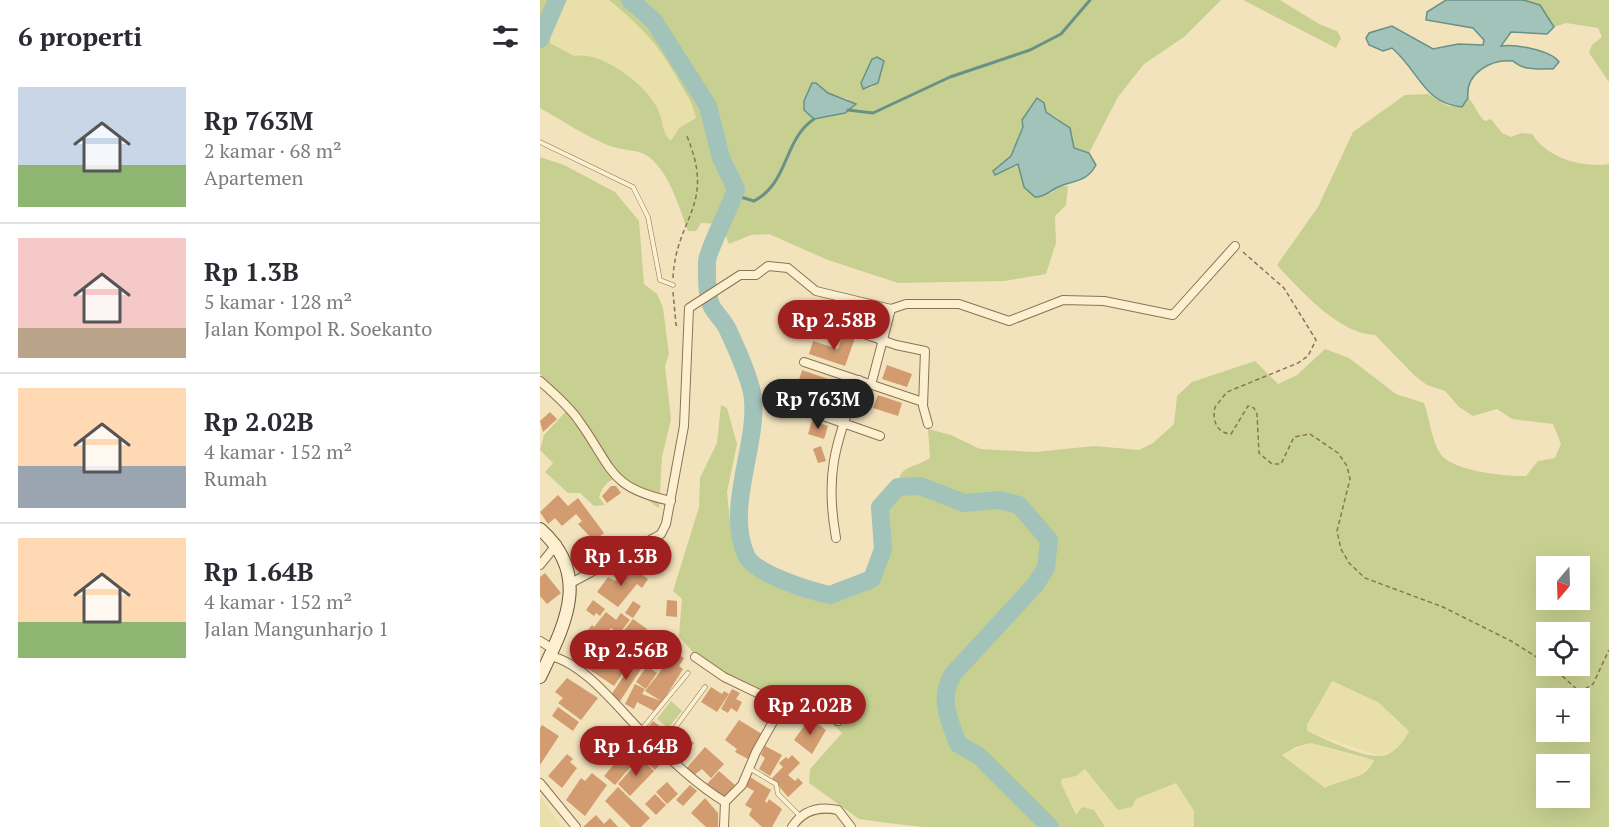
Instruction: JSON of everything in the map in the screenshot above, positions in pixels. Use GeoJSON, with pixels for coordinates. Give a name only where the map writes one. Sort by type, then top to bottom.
{"type":"FeatureCollection","features":[{"type":"Feature","properties":{"kind":"main road"},"geometry":{"type":"LineString","coordinates":[[540,529],[557,544],[566,561],[571,583],[568,603],[540,677]]}},
{"type":"Feature","properties":{"kind":"street"},"geometry":{"type":"LineString","coordinates":[[571,583],[661,534],[666,525],[684,426],[688,308],[740,275],[756,275],[768,266],[788,268],[816,291],[891,309],[906,304],[959,304],[1009,321],[1063,300],[1104,301],[1173,315],[1235,246]]}},
{"type":"Feature","properties":{"kind":"street"},"geometry":{"type":"LineString","coordinates":[[871,385],[885,339],[891,309]]}},
{"type":"Feature","properties":{"kind":"street"},"geometry":{"type":"LineString","coordinates":[[818,318],[885,339],[896,345],[925,351],[923,402],[928,424]]}},
{"type":"Feature","properties":{"kind":"street"},"geometry":{"type":"LineString","coordinates":[[804,363],[923,402]]}},
{"type":"Feature","properties":{"kind":"street"},"geometry":{"type":"LineString","coordinates":[[836,538],[832,510],[832,462],[859,380]]}},
{"type":"Feature","properties":{"kind":"street"},"geometry":{"type":"LineString","coordinates":[[540,381],[579,421],[610,470],[625,485],[645,495],[670,501]]}},
{"type":"Feature","properties":{"kind":"street"},"geometry":{"type":"LineString","coordinates":[[803,409],[880,436]]}},
{"type":"Feature","properties":{"kind":"street"},"geometry":{"type":"LineString","coordinates":[[540,565],[557,544]]}},
{"type":"Feature","properties":{"kind":"street"},"geometry":{"type":"LineString","coordinates":[[540,641],[551,652],[597,686],[660,749],[725,802]]}},
{"type":"Feature","properties":{"kind":"street"},"geometry":{"type":"LineString","coordinates":[[695,657],[724,677],[783,704],[805,703],[819,708],[838,721]]}},
{"type":"Feature","properties":{"kind":"street"},"geometry":{"type":"LineString","coordinates":[[724,827],[725,802],[742,784],[748,768],[783,704]]}},
{"type":"Feature","properties":{"kind":"street"},"geometry":{"type":"LineString","coordinates":[[540,783],[576,827]]}},
{"type":"Feature","properties":{"kind":"street"},"geometry":{"type":"LineString","coordinates":[[792,827],[800,817],[823,807],[838,810],[851,827]]}},
{"type":"Feature","properties":{"kind":"lane"},"geometry":{"type":"LineString","coordinates":[[540,142],[633,187],[648,217],[660,280],[673,285]]}},
{"type":"Feature","properties":{"kind":"lane"},"geometry":{"type":"LineString","coordinates":[[641,731],[688,673]]}},
{"type":"Feature","properties":{"kind":"lane"},"geometry":{"type":"LineString","coordinates":[[660,749],[705,687]]}},
{"type":"Feature","properties":{"kind":"lane"},"geometry":{"type":"LineString","coordinates":[[748,768],[776,784],[778,794],[800,817]]}},
{"type":"Feature","properties":{"kind":"path"},"geometry":{"type":"LineString","coordinates":[[686,134],[694,153],[699,192],[674,264],[676,325],[686,330]]}},
{"type":"Feature","properties":{"kind":"path"},"geometry":{"type":"LineString","coordinates":[[1235,246],[1284,288],[1316,340],[1308,356],[1298,363],[1227,392],[1215,407],[1216,424],[1220,430],[1230,434],[1244,409],[1248,406],[1254,408],[1257,414],[1260,453],[1272,465],[1281,464],[1294,437],[1310,434],[1323,441],[1347,465],[1350,479],[1337,531],[1341,549],[1349,563],[1365,578],[1443,607],[1511,641],[1536,657]]}},
{"type":"Feature","properties":{"kind":"path"},"geometry":{"type":"LineString","coordinates":[[1562,676],[1580,692],[1593,684],[1609,650]]}},
{"type":"Feature","properties":{"kind":"shaded area"},"geometry":{"type":"Polygon","coordinates":[[[567,0],[609,0],[644,30],[670,62],[676,77],[692,99],[696,118],[679,128],[671,141],[663,134],[659,111],[584,54],[574,56],[550,43],[552,26],[567,0]]]}},
{"type":"Feature","properties":{"kind":"shaded area"},"geometry":{"type":"Polygon","coordinates":[[[1331,681],[1378,702],[1409,731],[1405,740],[1391,752],[1379,756],[1307,731],[1307,725],[1331,681]]]}},
{"type":"Feature","properties":{"kind":"shaded area"},"geometry":{"type":"Polygon","coordinates":[[[1311,743],[1362,758],[1374,759],[1373,764],[1352,780],[1336,781],[1325,788],[1282,754],[1311,743]]]}},
{"type":"Feature","properties":{"kind":"shaded area"},"geometry":{"type":"Polygon","coordinates":[[[1085,769],[1136,799],[1176,783],[1194,811],[1194,827],[1105,827],[1100,821],[1076,815],[1061,783],[1062,779],[1076,776],[1085,769]]]}},
{"type":"Feature","properties":{"kind":"shaded area"},"geometry":{"type":"Polygon","coordinates":[[[540,797],[562,827],[540,827],[540,797]]]}},
{"type":"Feature","properties":{"kind":"green space"},"geometry":{"type":"Polygon","coordinates":[[[540,0],[567,0],[552,26],[550,43],[574,56],[597,59],[623,72],[654,102],[664,131],[671,141],[679,128],[696,118],[692,105],[669,64],[654,43],[609,0],[1221,0],[1184,37],[1144,64],[1118,97],[1089,153],[1074,148],[1069,128],[1056,117],[1046,112],[1028,113],[1023,120],[1023,127],[1011,157],[996,167],[1006,169],[1019,164],[1024,187],[1051,193],[1056,187],[1068,186],[1066,205],[1055,216],[1056,243],[1046,274],[1004,281],[898,283],[828,260],[769,234],[751,235],[729,244],[725,234],[730,224],[701,223],[696,231],[688,231],[663,172],[649,157],[601,142],[540,108],[540,0]],[[872,59],[863,89],[873,87],[883,61],[872,59]],[[823,88],[823,116],[845,113],[848,99],[827,93],[823,88]]]}},
{"type":"Feature","properties":{"kind":"green space"},"geometry":{"type":"Polygon","coordinates":[[[1243,0],[1280,0],[1319,24],[1337,31],[1341,38],[1336,48],[1243,0]]]}},
{"type":"Feature","properties":{"kind":"green space"},"geometry":{"type":"Polygon","coordinates":[[[1523,0],[1609,0],[1609,82],[1589,53],[1592,45],[1602,37],[1598,28],[1566,23],[1554,27],[1540,5],[1523,0]]]}},
{"type":"Feature","properties":{"kind":"green space"},"geometry":{"type":"Polygon","coordinates":[[[1428,94],[1448,106],[1462,107],[1468,98],[1482,119],[1485,121],[1491,119],[1502,133],[1511,137],[1521,133],[1532,134],[1547,149],[1566,160],[1577,163],[1609,164],[1609,827],[1194,827],[1194,811],[1176,783],[1136,799],[1132,807],[1118,810],[1085,769],[1076,776],[1062,779],[1061,783],[1076,815],[1082,807],[1094,810],[1105,827],[923,827],[859,819],[809,783],[810,769],[842,733],[807,700],[770,699],[697,657],[679,636],[682,599],[673,591],[699,507],[700,478],[717,443],[721,405],[727,408],[737,444],[727,492],[732,539],[742,564],[783,589],[821,600],[847,597],[873,586],[885,567],[888,546],[886,507],[898,494],[899,478],[902,473],[930,458],[928,429],[951,435],[980,449],[1035,452],[1094,446],[1139,450],[1153,443],[1174,424],[1177,396],[1192,382],[1255,361],[1278,384],[1297,375],[1325,349],[1349,358],[1396,394],[1424,403],[1439,452],[1450,462],[1459,466],[1495,474],[1526,476],[1538,461],[1555,458],[1561,444],[1553,424],[1512,419],[1497,409],[1473,416],[1459,407],[1445,391],[1427,385],[1415,376],[1375,335],[1361,333],[1348,327],[1321,309],[1277,265],[1318,207],[1353,132],[1405,95],[1428,94]],[[1332,681],[1307,725],[1307,731],[1370,755],[1383,756],[1401,744],[1409,731],[1378,702],[1332,681]],[[1311,743],[1296,747],[1282,755],[1325,788],[1365,772],[1374,760],[1311,743]]]}},
{"type":"Feature","properties":{"kind":"green space"},"geometry":{"type":"Polygon","coordinates":[[[540,157],[564,165],[615,192],[639,221],[644,284],[657,294],[663,308],[669,354],[665,366],[671,419],[662,457],[659,508],[628,483],[620,480],[612,480],[605,485],[599,497],[605,505],[594,506],[580,493],[568,493],[545,472],[553,463],[540,450],[544,435],[570,407],[540,374],[540,157]]]}},
{"type":"Feature","properties":{"kind":"green space"},"geometry":{"type":"Polygon","coordinates":[[[671,701],[682,711],[668,728],[657,719],[671,701]]]}},
{"type":"Feature","properties":{"kind":"water"},"geometry":{"type":"Polygon","coordinates":[[[1446,0],[1523,0],[1540,5],[1554,27],[1547,34],[1511,32],[1501,46],[1532,49],[1549,54],[1559,62],[1553,69],[1537,69],[1527,68],[1513,61],[1496,62],[1481,69],[1475,75],[1468,89],[1468,98],[1462,107],[1439,99],[1430,93],[1392,48],[1383,51],[1369,45],[1366,38],[1369,33],[1392,26],[1433,49],[1458,44],[1483,45],[1484,40],[1473,28],[1426,20],[1427,12],[1446,0]]]}},
{"type":"Feature","properties":{"kind":"water"},"geometry":{"type":"Polygon","coordinates":[[[877,57],[884,61],[878,83],[863,89],[861,83],[872,59],[877,57]]]}},
{"type":"Feature","properties":{"kind":"water"},"geometry":{"type":"Polygon","coordinates":[[[812,83],[816,83],[828,93],[856,104],[845,113],[814,119],[804,110],[804,101],[812,83]]]}},
{"type":"Feature","properties":{"kind":"water"},"geometry":{"type":"Polygon","coordinates":[[[1037,98],[1044,103],[1046,112],[1070,128],[1074,148],[1089,153],[1096,165],[1083,179],[1061,185],[1044,195],[1035,197],[1024,187],[1018,164],[995,175],[993,171],[1011,156],[1023,127],[1022,120],[1037,98]]]}},
{"type":"Feature","properties":{"kind":"building"},"geometry":{"type":"Polygon","coordinates":[[[843,334],[855,338],[845,366],[809,354],[813,341],[838,349],[843,334]]]}},
{"type":"Feature","properties":{"kind":"building"},"geometry":{"type":"Polygon","coordinates":[[[887,365],[912,374],[907,387],[882,379],[887,365]]]}},
{"type":"Feature","properties":{"kind":"building"},"geometry":{"type":"Polygon","coordinates":[[[802,370],[837,382],[828,408],[803,399],[808,386],[798,383],[802,370]]]}},
{"type":"Feature","properties":{"kind":"building"},"geometry":{"type":"Polygon","coordinates":[[[878,395],[902,403],[898,416],[873,408],[878,395]]]}},
{"type":"Feature","properties":{"kind":"building"},"geometry":{"type":"Polygon","coordinates":[[[550,412],[557,419],[543,432],[540,421],[550,412]]]}},
{"type":"Feature","properties":{"kind":"building"},"geometry":{"type":"Polygon","coordinates":[[[812,421],[828,426],[824,439],[808,434],[812,421]]]}},
{"type":"Feature","properties":{"kind":"building"},"geometry":{"type":"Polygon","coordinates":[[[821,446],[826,461],[818,463],[813,449],[821,446]]]}},
{"type":"Feature","properties":{"kind":"building"},"geometry":{"type":"Polygon","coordinates":[[[611,486],[616,486],[621,493],[607,503],[602,496],[611,486]]]}},
{"type":"Feature","properties":{"kind":"building"},"geometry":{"type":"Polygon","coordinates":[[[558,495],[568,506],[578,498],[604,533],[594,541],[578,524],[582,521],[576,514],[562,526],[555,518],[548,524],[540,512],[558,495]]]}},
{"type":"Feature","properties":{"kind":"building"},"geometry":{"type":"Polygon","coordinates":[[[633,568],[648,579],[642,588],[637,584],[618,607],[597,592],[608,577],[615,581],[621,573],[627,577],[633,568]]]}},
{"type":"Feature","properties":{"kind":"building"},"geometry":{"type":"Polygon","coordinates":[[[545,573],[561,593],[547,604],[540,596],[540,577],[545,573]]]}},
{"type":"Feature","properties":{"kind":"building"},"geometry":{"type":"Polygon","coordinates":[[[593,600],[605,609],[600,616],[596,613],[594,616],[586,610],[593,600]]]}},
{"type":"Feature","properties":{"kind":"building"},"geometry":{"type":"Polygon","coordinates":[[[667,600],[677,601],[677,617],[666,616],[667,600]]]}},
{"type":"Feature","properties":{"kind":"building"},"geometry":{"type":"Polygon","coordinates":[[[633,601],[641,606],[633,618],[625,613],[633,601]]]}},
{"type":"Feature","properties":{"kind":"building"},"geometry":{"type":"Polygon","coordinates":[[[606,612],[616,620],[621,613],[630,620],[619,634],[611,628],[600,642],[586,632],[592,625],[594,627],[606,612]]]}},
{"type":"Feature","properties":{"kind":"building"},"geometry":{"type":"Polygon","coordinates":[[[633,619],[647,629],[622,663],[607,652],[633,619]]]}},
{"type":"Feature","properties":{"kind":"building"},"geometry":{"type":"Polygon","coordinates":[[[642,638],[652,643],[644,662],[633,658],[642,638]]]}},
{"type":"Feature","properties":{"kind":"building"},"geometry":{"type":"Polygon","coordinates":[[[657,638],[669,644],[657,669],[648,665],[651,659],[648,658],[657,638]]]}},
{"type":"Feature","properties":{"kind":"building"},"geometry":{"type":"Polygon","coordinates":[[[590,644],[626,668],[614,686],[578,662],[590,644]]]}},
{"type":"Feature","properties":{"kind":"building"},"geometry":{"type":"Polygon","coordinates":[[[669,649],[684,658],[679,666],[683,669],[656,712],[637,702],[634,709],[625,704],[635,684],[645,689],[642,694],[661,701],[645,691],[663,668],[660,667],[669,649]]]}},
{"type":"Feature","properties":{"kind":"building"},"geometry":{"type":"Polygon","coordinates":[[[627,660],[641,669],[620,701],[611,695],[629,668],[624,665],[627,660]]]}},
{"type":"Feature","properties":{"kind":"building"},"geometry":{"type":"Polygon","coordinates":[[[647,666],[657,673],[646,689],[636,682],[647,666]]]}},
{"type":"Feature","properties":{"kind":"building"},"geometry":{"type":"Polygon","coordinates":[[[567,678],[598,698],[581,720],[558,703],[563,698],[555,692],[567,678]]]}},
{"type":"Feature","properties":{"kind":"building"},"geometry":{"type":"Polygon","coordinates":[[[711,687],[722,694],[724,691],[729,694],[717,712],[701,702],[711,687]]]}},
{"type":"Feature","properties":{"kind":"building"},"geometry":{"type":"Polygon","coordinates":[[[732,689],[740,693],[736,699],[742,702],[737,712],[731,708],[728,713],[721,709],[732,689]]]}},
{"type":"Feature","properties":{"kind":"building"},"geometry":{"type":"Polygon","coordinates":[[[558,707],[579,722],[573,731],[552,716],[558,707]]]}},
{"type":"Feature","properties":{"kind":"building"},"geometry":{"type":"Polygon","coordinates":[[[810,718],[826,730],[812,754],[794,740],[810,718]]]}},
{"type":"Feature","properties":{"kind":"building"},"geometry":{"type":"Polygon","coordinates":[[[739,720],[762,734],[748,759],[735,752],[737,749],[725,740],[739,720]]]}},
{"type":"Feature","properties":{"kind":"building"},"geometry":{"type":"Polygon","coordinates":[[[653,721],[668,732],[662,740],[647,729],[653,721]]]}},
{"type":"Feature","properties":{"kind":"building"},"geometry":{"type":"Polygon","coordinates":[[[542,725],[559,736],[540,765],[540,728],[542,725]]]}},
{"type":"Feature","properties":{"kind":"building"},"geometry":{"type":"Polygon","coordinates":[[[680,733],[694,743],[679,763],[673,759],[676,755],[666,748],[680,733]]]}},
{"type":"Feature","properties":{"kind":"building"},"geometry":{"type":"Polygon","coordinates":[[[636,738],[645,750],[615,785],[604,776],[636,738]]]}},
{"type":"Feature","properties":{"kind":"building"},"geometry":{"type":"Polygon","coordinates":[[[765,746],[782,755],[770,776],[759,769],[765,758],[761,755],[765,746]]]}},
{"type":"Feature","properties":{"kind":"building"},"geometry":{"type":"Polygon","coordinates":[[[705,747],[724,764],[711,778],[702,769],[693,776],[685,770],[705,747]]]}},
{"type":"Feature","properties":{"kind":"building"},"geometry":{"type":"Polygon","coordinates":[[[650,750],[662,762],[655,770],[642,758],[650,750]]]}},
{"type":"Feature","properties":{"kind":"building"},"geometry":{"type":"Polygon","coordinates":[[[567,754],[573,759],[570,762],[577,768],[562,788],[548,776],[567,754]]]}},
{"type":"Feature","properties":{"kind":"building"},"geometry":{"type":"Polygon","coordinates":[[[792,755],[800,763],[788,775],[795,781],[798,778],[803,783],[788,797],[772,778],[783,767],[779,763],[792,755]]]}},
{"type":"Feature","properties":{"kind":"building"},"geometry":{"type":"Polygon","coordinates":[[[641,758],[654,771],[630,796],[618,784],[641,758]]]}},
{"type":"Feature","properties":{"kind":"building"},"geometry":{"type":"Polygon","coordinates":[[[719,771],[735,785],[722,800],[706,785],[719,771]]]}},
{"type":"Feature","properties":{"kind":"building"},"geometry":{"type":"Polygon","coordinates":[[[592,773],[607,785],[585,816],[566,800],[581,778],[585,781],[592,773]]]}},
{"type":"Feature","properties":{"kind":"building"},"geometry":{"type":"Polygon","coordinates":[[[750,777],[771,790],[765,801],[767,803],[769,799],[782,809],[772,827],[762,827],[749,815],[752,809],[745,805],[754,791],[745,786],[750,777]]]}},
{"type":"Feature","properties":{"kind":"building"},"geometry":{"type":"Polygon","coordinates":[[[667,782],[678,794],[667,804],[656,792],[667,782]]]}},
{"type":"Feature","properties":{"kind":"building"},"geometry":{"type":"Polygon","coordinates":[[[690,785],[697,791],[683,806],[676,800],[690,785]]]}},
{"type":"Feature","properties":{"kind":"building"},"geometry":{"type":"Polygon","coordinates":[[[618,787],[650,818],[641,827],[631,827],[605,801],[618,787]]]}},
{"type":"Feature","properties":{"kind":"building"},"geometry":{"type":"Polygon","coordinates":[[[655,794],[666,805],[656,815],[645,804],[655,794]]]}},
{"type":"Feature","properties":{"kind":"building"},"geometry":{"type":"Polygon","coordinates":[[[705,798],[718,813],[718,827],[706,827],[691,813],[705,798]]]}},
{"type":"Feature","properties":{"kind":"building"},"geometry":{"type":"Polygon","coordinates":[[[596,815],[604,824],[610,818],[618,827],[583,827],[596,815]]]}},
{"type":"Feature","properties":{"kind":"waterway"},"geometry":{"type":"LineString","coordinates":[[540,39],[557,0]]}},
{"type":"Feature","properties":{"kind":"waterway"},"geometry":{"type":"LineString","coordinates":[[630,0],[654,21],[708,106],[721,158],[736,189],[707,261],[707,282],[711,305],[727,328],[752,392],[752,431],[739,515],[740,536],[746,555],[751,562],[771,575],[797,586],[830,595],[872,579],[883,549],[880,507],[898,487],[920,486],[964,503],[1000,500],[1019,505],[1049,540],[1046,568],[1035,585],[953,674],[946,692],[946,709],[958,744],[979,756],[1050,827]]}},
{"type":"Feature","properties":{"kind":"waterway"},"geometry":{"type":"LineString","coordinates":[[848,110],[873,113],[950,77],[1030,50],[1061,34],[1090,0]]}},
{"type":"Feature","properties":{"kind":"waterway"},"geometry":{"type":"LineString","coordinates":[[734,195],[754,201],[765,193],[774,184],[796,138],[814,119]]}}]}
